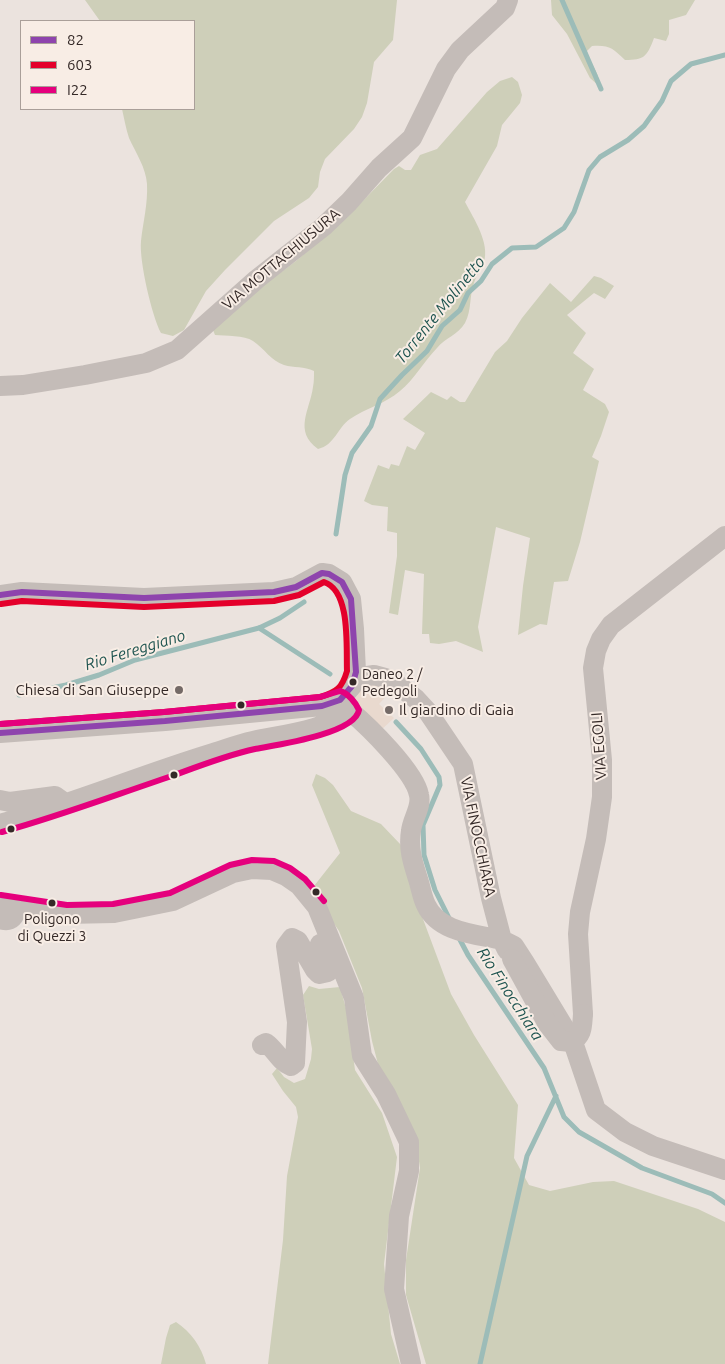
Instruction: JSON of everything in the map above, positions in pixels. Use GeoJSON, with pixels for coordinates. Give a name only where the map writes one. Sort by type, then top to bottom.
{"type":"FeatureCollection","features":[{"type":"Feature","properties":{"kind":"street","name":"VIA MOTTACHIUSURA"},"geometry":{"type":"LineString","coordinates":[[0,386],[23,385],[146,363],[178,350],[256,279],[323,227],[349,202],[379,168],[412,138],[446,70],[460,50],[505,8],[508,0]]}},
{"type":"Feature","properties":{"kind":"street","name":"VIA EGOLI"},"geometry":{"type":"LineString","coordinates":[[512,959],[547,1022],[561,1041],[571,1042],[578,1037],[581,1032],[583,1014],[578,934],[580,912],[596,839],[602,797],[602,760],[592,668],[596,651],[601,639],[611,625],[725,536]]}},
{"type":"Feature","properties":{"kind":"street"},"geometry":{"type":"LineString","coordinates":[[0,595],[22,592],[144,598],[274,592],[296,587],[325,573],[338,579],[348,591],[351,599],[355,678],[339,719],[296,732],[250,742],[188,761],[31,816],[0,824]]}},
{"type":"Feature","properties":{"kind":"street","name":"VIA FINOCCHIARA"},"geometry":{"type":"LineString","coordinates":[[355,678],[374,675],[385,678],[394,682],[416,698],[428,712],[463,764],[491,898],[497,939],[512,959]]}},
{"type":"Feature","properties":{"kind":"street"},"geometry":{"type":"LineString","coordinates":[[0,734],[345,705],[396,758],[414,781],[420,802],[411,830],[410,852],[426,905],[439,922],[447,927],[497,939],[514,946],[572,1041],[596,1110],[625,1132],[653,1146],[725,1170]]}},
{"type":"Feature","properties":{"kind":"street"},"geometry":{"type":"LineString","coordinates":[[0,800],[10,802],[56,796],[66,803]]}},
{"type":"Feature","properties":{"kind":"street"},"geometry":{"type":"LineString","coordinates":[[9,905],[66,914],[114,913],[173,901],[233,873],[252,870],[272,870],[286,876],[299,886],[317,907],[354,998],[362,1056],[386,1094],[409,1142],[409,1171],[399,1216],[394,1289],[411,1364]]}},
{"type":"Feature","properties":{"kind":"street"},"geometry":{"type":"LineString","coordinates":[[0,919],[10,920],[15,916],[9,905]]}},
{"type":"Feature","properties":{"kind":"street"},"geometry":{"type":"LineString","coordinates":[[262,1045],[266,1043],[270,1046],[286,1064],[291,1066],[295,1063],[297,1022],[286,946],[292,938],[298,941],[319,974],[328,972],[328,967],[310,916],[317,907]]}},
{"type":"Feature","properties":{"kind":"green space"},"geometry":{"type":"Polygon","coordinates":[[[85,0],[397,0],[393,40],[374,62],[367,103],[362,117],[354,129],[325,159],[320,172],[318,187],[309,198],[274,221],[225,270],[206,291],[184,330],[173,336],[161,333],[147,288],[142,261],[141,241],[147,199],[147,184],[145,172],[129,138],[122,110],[195,110],[195,20],[99,20],[85,0]]]}},
{"type":"Feature","properties":{"kind":"green space"},"geometry":{"type":"Polygon","coordinates":[[[551,0],[695,0],[686,15],[669,20],[669,34],[666,41],[654,38],[647,53],[641,58],[625,60],[610,48],[592,46],[587,51],[597,73],[599,86],[590,78],[567,34],[552,15],[551,0]]]}},
{"type":"Feature","properties":{"kind":"green space"},"geometry":{"type":"Polygon","coordinates":[[[512,77],[518,82],[522,95],[520,103],[502,125],[497,146],[465,202],[477,223],[485,247],[485,255],[483,265],[472,288],[469,313],[465,323],[459,331],[440,345],[400,391],[350,419],[328,444],[318,449],[310,442],[305,428],[314,371],[279,363],[249,339],[215,335],[213,330],[233,308],[296,261],[349,215],[394,169],[399,166],[405,170],[411,170],[420,155],[437,149],[487,92],[500,81],[512,77]]]}},
{"type":"Feature","properties":{"kind":"green space"},"geometry":{"type":"Polygon","coordinates":[[[594,276],[614,286],[605,299],[594,293],[567,315],[586,333],[573,353],[594,369],[583,390],[605,404],[609,412],[592,457],[599,461],[580,542],[568,581],[554,582],[547,625],[540,624],[518,635],[530,538],[496,527],[478,627],[483,652],[456,641],[439,644],[430,643],[429,634],[422,634],[424,574],[405,570],[398,615],[389,613],[397,556],[397,533],[387,531],[388,507],[372,505],[364,501],[378,465],[389,469],[391,464],[399,466],[407,446],[415,450],[425,433],[403,419],[431,392],[447,400],[451,396],[460,402],[465,402],[495,352],[507,341],[522,318],[550,283],[571,302],[594,276]]]}},
{"type":"Feature","properties":{"kind":"green space"},"geometry":{"type":"Polygon","coordinates":[[[316,774],[325,778],[333,785],[351,811],[381,824],[401,845],[411,887],[451,994],[518,1105],[514,1158],[529,1185],[550,1191],[593,1182],[614,1181],[698,1209],[725,1222],[725,1364],[426,1364],[406,1295],[406,1260],[420,1168],[415,1135],[379,1068],[362,988],[339,931],[317,898],[314,886],[340,853],[312,785],[316,774]]]}},
{"type":"Feature","properties":{"kind":"green space"},"geometry":{"type":"Polygon","coordinates":[[[309,986],[319,989],[340,987],[347,1012],[355,1070],[382,1113],[397,1157],[384,1264],[391,1334],[400,1364],[268,1364],[283,1240],[287,1176],[298,1117],[296,1107],[272,1074],[277,1068],[284,1077],[294,1083],[305,1079],[312,1049],[303,995],[309,986]]]}},
{"type":"Feature","properties":{"kind":"green space"},"geometry":{"type":"Polygon","coordinates":[[[176,1322],[195,1340],[206,1364],[161,1364],[170,1325],[176,1322]]]}},
{"type":"Feature","properties":{"kind":"shaded area"},"geometry":{"type":"Polygon","coordinates":[[[376,683],[393,689],[379,704],[394,718],[379,732],[353,701],[365,684],[376,683]]]}},
{"type":"Feature","properties":{"kind":"waterway"},"geometry":{"type":"LineString","coordinates":[[562,0],[601,89]]}},
{"type":"Feature","properties":{"kind":"waterway","name":"Torrente Molinetto"},"geometry":{"type":"LineString","coordinates":[[336,534],[345,475],[352,453],[371,426],[380,399],[427,351],[442,326],[460,310],[468,293],[481,281],[492,264],[512,248],[536,247],[564,228],[574,212],[589,170],[600,157],[628,140],[644,126],[662,101],[671,81],[691,64],[725,55]]}},
{"type":"Feature","properties":{"kind":"waterway","name":"Rio Fereggiano"},"geometry":{"type":"LineString","coordinates":[[19,695],[66,685],[99,675],[135,660],[259,628],[280,618],[304,602]]}},
{"type":"Feature","properties":{"kind":"waterway","name":"Rio Finocchiara"},"geometry":{"type":"LineString","coordinates":[[259,628],[330,674]]}},
{"type":"Feature","properties":{"kind":"waterway","name":"Rio Finocchiara"},"geometry":{"type":"LineString","coordinates":[[396,722],[421,749],[439,777],[440,785],[423,825],[424,855],[435,890],[450,920]]}},
{"type":"Feature","properties":{"kind":"waterway","name":"Rio Finocchiara"},"geometry":{"type":"LineString","coordinates":[[458,936],[468,955],[544,1068],[564,1117],[579,1132],[642,1168],[712,1194],[725,1203]]}},
{"type":"Feature","properties":{"kind":"waterway"},"geometry":{"type":"LineString","coordinates":[[480,1364],[527,1156],[556,1096]]}},
{"type":"Feature","properties":{"kind":"transit line","name":"82"},"geometry":{"type":"LineString","coordinates":[[0,595],[22,592],[144,598],[274,592],[296,587],[322,573],[329,574],[342,582],[351,599],[356,672],[352,686],[340,700],[322,706],[165,721],[0,733]]}},
{"type":"Feature","properties":{"kind":"transit line","name":"603"},"geometry":{"type":"LineString","coordinates":[[0,724],[164,712],[320,697],[338,688],[343,682],[347,671],[343,608],[339,596],[333,587],[324,582],[299,595],[274,601],[144,607],[22,601],[1,604]]}},
{"type":"Feature","properties":{"kind":"transit line","name":"I22"},"geometry":{"type":"LineString","coordinates":[[0,724],[164,712],[320,697],[340,691],[346,694],[359,710],[354,718],[344,726],[330,732],[234,754],[2,832]]}},
{"type":"Feature","properties":{"kind":"transit line","name":"I22"},"geometry":{"type":"LineString","coordinates":[[1,895],[67,905],[113,904],[170,893],[230,865],[252,860],[274,861],[290,868],[305,879],[324,901]]}},
{"type":"Feature","properties":{"kind":"place","name":"Daneo 2 / Pedegoli"},"geometry":{"type":"Point","coordinates":[353,682]}},
{"type":"Feature","properties":{"kind":"place","name":"Chiesa di San Giuseppe"},"geometry":{"type":"Point","coordinates":[179,690]}},
{"type":"Feature","properties":{"kind":"place","name":"Il giardino di Gaia"},"geometry":{"type":"Point","coordinates":[389,710]}},
{"type":"Feature","properties":{"kind":"place","name":"Poligono di Quezzi 3"},"geometry":{"type":"Point","coordinates":[52,903]}}]}
